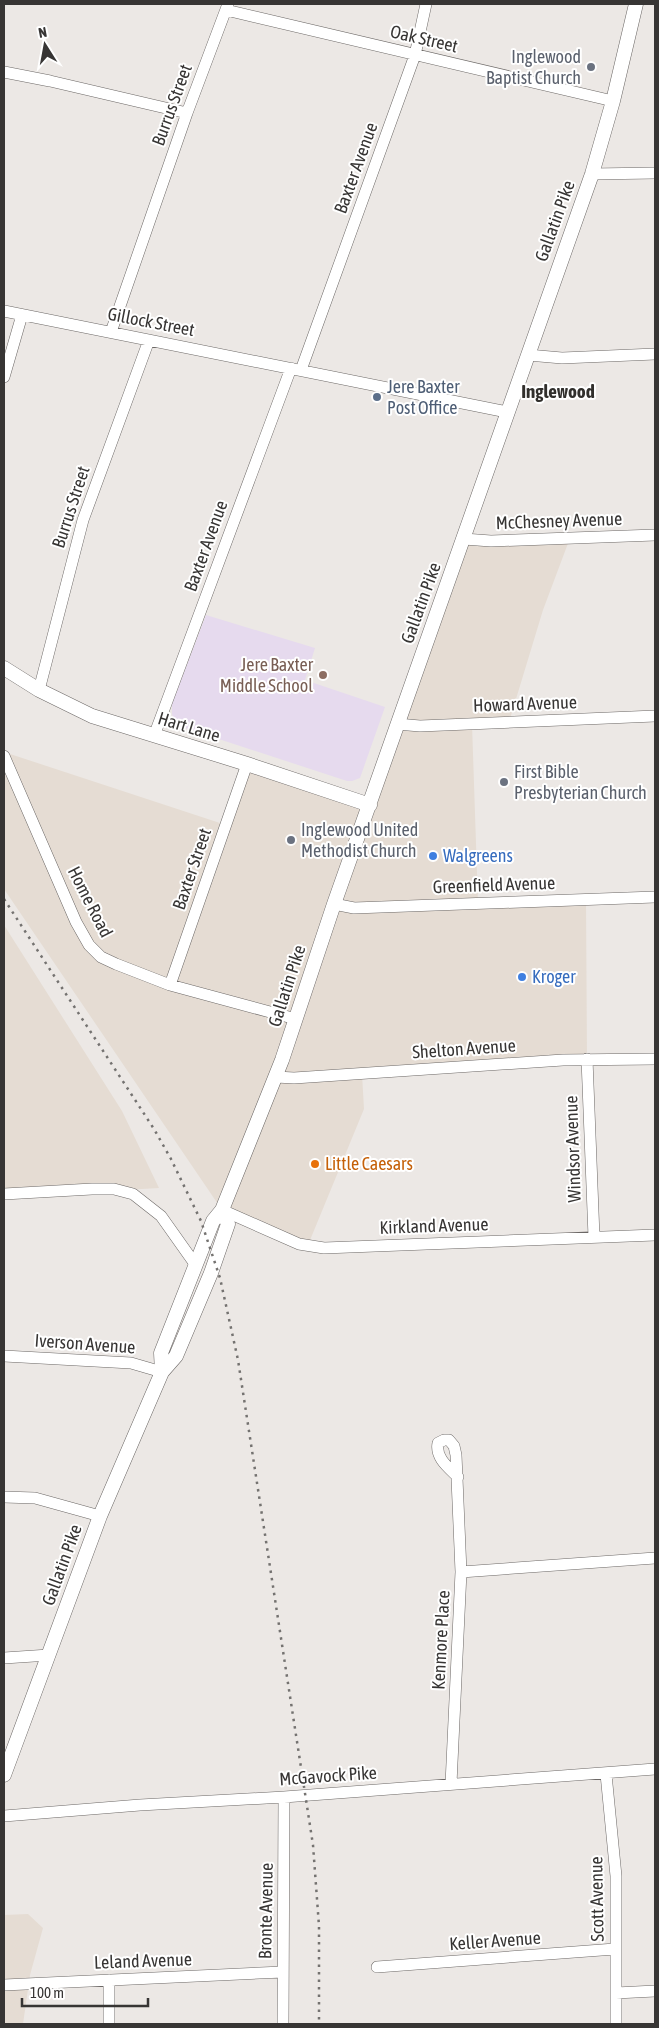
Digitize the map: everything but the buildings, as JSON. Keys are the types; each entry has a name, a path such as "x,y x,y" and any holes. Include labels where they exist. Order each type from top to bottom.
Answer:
{"main road":[{"name":"Gallatin Pike","path":"162,1372 161,1353 195,1264 213,1221 222,1210 276,1078 334,904 592,174 613,102 636,4"},
{"name":"Hart Lane","path":"4,668 39,690 92,716 247,764 370,805"},
{"name":"Gallatin Pike","path":"4,1775 100,1516 162,1372 176,1356 214,1264 228,1224 222,1210"}],"street":[{"name":"Baxter Avenue","path":"154,736 415,55 426,4"},
{"name":"Oak Street","path":"227,7 415,55 613,102"},
{"name":"Burrus Street","path":"111,332 187,114 227,7"},
{"path":"4,72 50,80 187,114"},
{"path":"592,174 655,173"},
{"name":"Gillock Street","path":"4,311 507,412"},
{"path":"4,377 22,314"},
{"name":"Burrus Street","path":"39,690 82,520 149,340"},
{"path":"528,355 562,358 655,354"},
{"name":"McChesney Avenue","path":"464,539 491,541 655,535"},
{"name":"Howard Avenue","path":"397,724 420,726 655,716"},
{"name":"Home Road","path":"4,756 67,902 89,945 101,957 170,985 296,1019"},
{"name":"Baxter Street","path":"170,985 247,764"},
{"name":"Greenfield Avenue","path":"334,904 354,908 655,897"},
{"name":"Shelton Avenue","path":"276,1078 587,1059 655,1058"},
{"name":"Windsor Avenue","path":"587,1059 594,1237"},
{"path":"4,1194 92,1189 114,1189 132,1194 161,1216 195,1264"},
{"name":"Kirkland Avenue","path":"222,1210 299,1244 324,1248 655,1235"},
{"name":"Iverson Avenue","path":"4,1356 131,1363 162,1372"},
{"path":"458,1477 461,1572"},
{"path":"4,1497 35,1498 100,1516"},
{"name":"Kenmore Place","path":"451,1784 461,1572 655,1558"},
{"path":"4,1658 49,1655"},
{"name":"McGavock Pike","path":"4,1816 655,1769"},
{"name":"Scott Avenue","path":"606,1774 616,1876 616,2024"},
{"name":"Bronte Avenue","path":"283,2024 284,1797"},
{"name":"Keller Avenue","path":"377,1967 615,1949"},
{"name":"Leland Avenue","path":"4,1985 283,1972"},
{"path":"109,1980 109,2024"},
{"path":"616,1993 655,1991"}],"shaded area":[{"path":"570,538 543,610 509,722 472,724 478,903 586,900 587,1059 362,1074 364,1109 308,1245 222,1210 4,889 4,752 226,825 247,764 369,805 464,539"},
{"path":"206,615 315,648 305,680 385,707 360,778 347,781 176,725 172,714 172,704"},
{"path":"4,925 122,1111 159,1188 4,1197"},
{"path":"28,1914 43,1928 30,1975 23,2024 4,2024 4,1915"}],"railway":[{"path":"4,899 154,1129 201,1221 220,1278 238,1360 313,1845 319,1926 319,2024"}],"place":[{"name":"Inglewood Baptist Church","path":"591,67"},
{"name":"Jere Baxter Post Office","path":"377,397"},
{"name":"Jere Baxter Middle School","path":"323,675"},
{"name":"First Bible Presbyterian Church","path":"504,782"},
{"name":"Inglewood United Methodist Church","path":"291,840"},
{"name":"Walgreens","path":"433,856"},
{"name":"Kroger","path":"522,977"},
{"name":"Little Caesars","path":"315,1164"}],"district":[{"name":"Inglewood","path":"558,391"}]}
